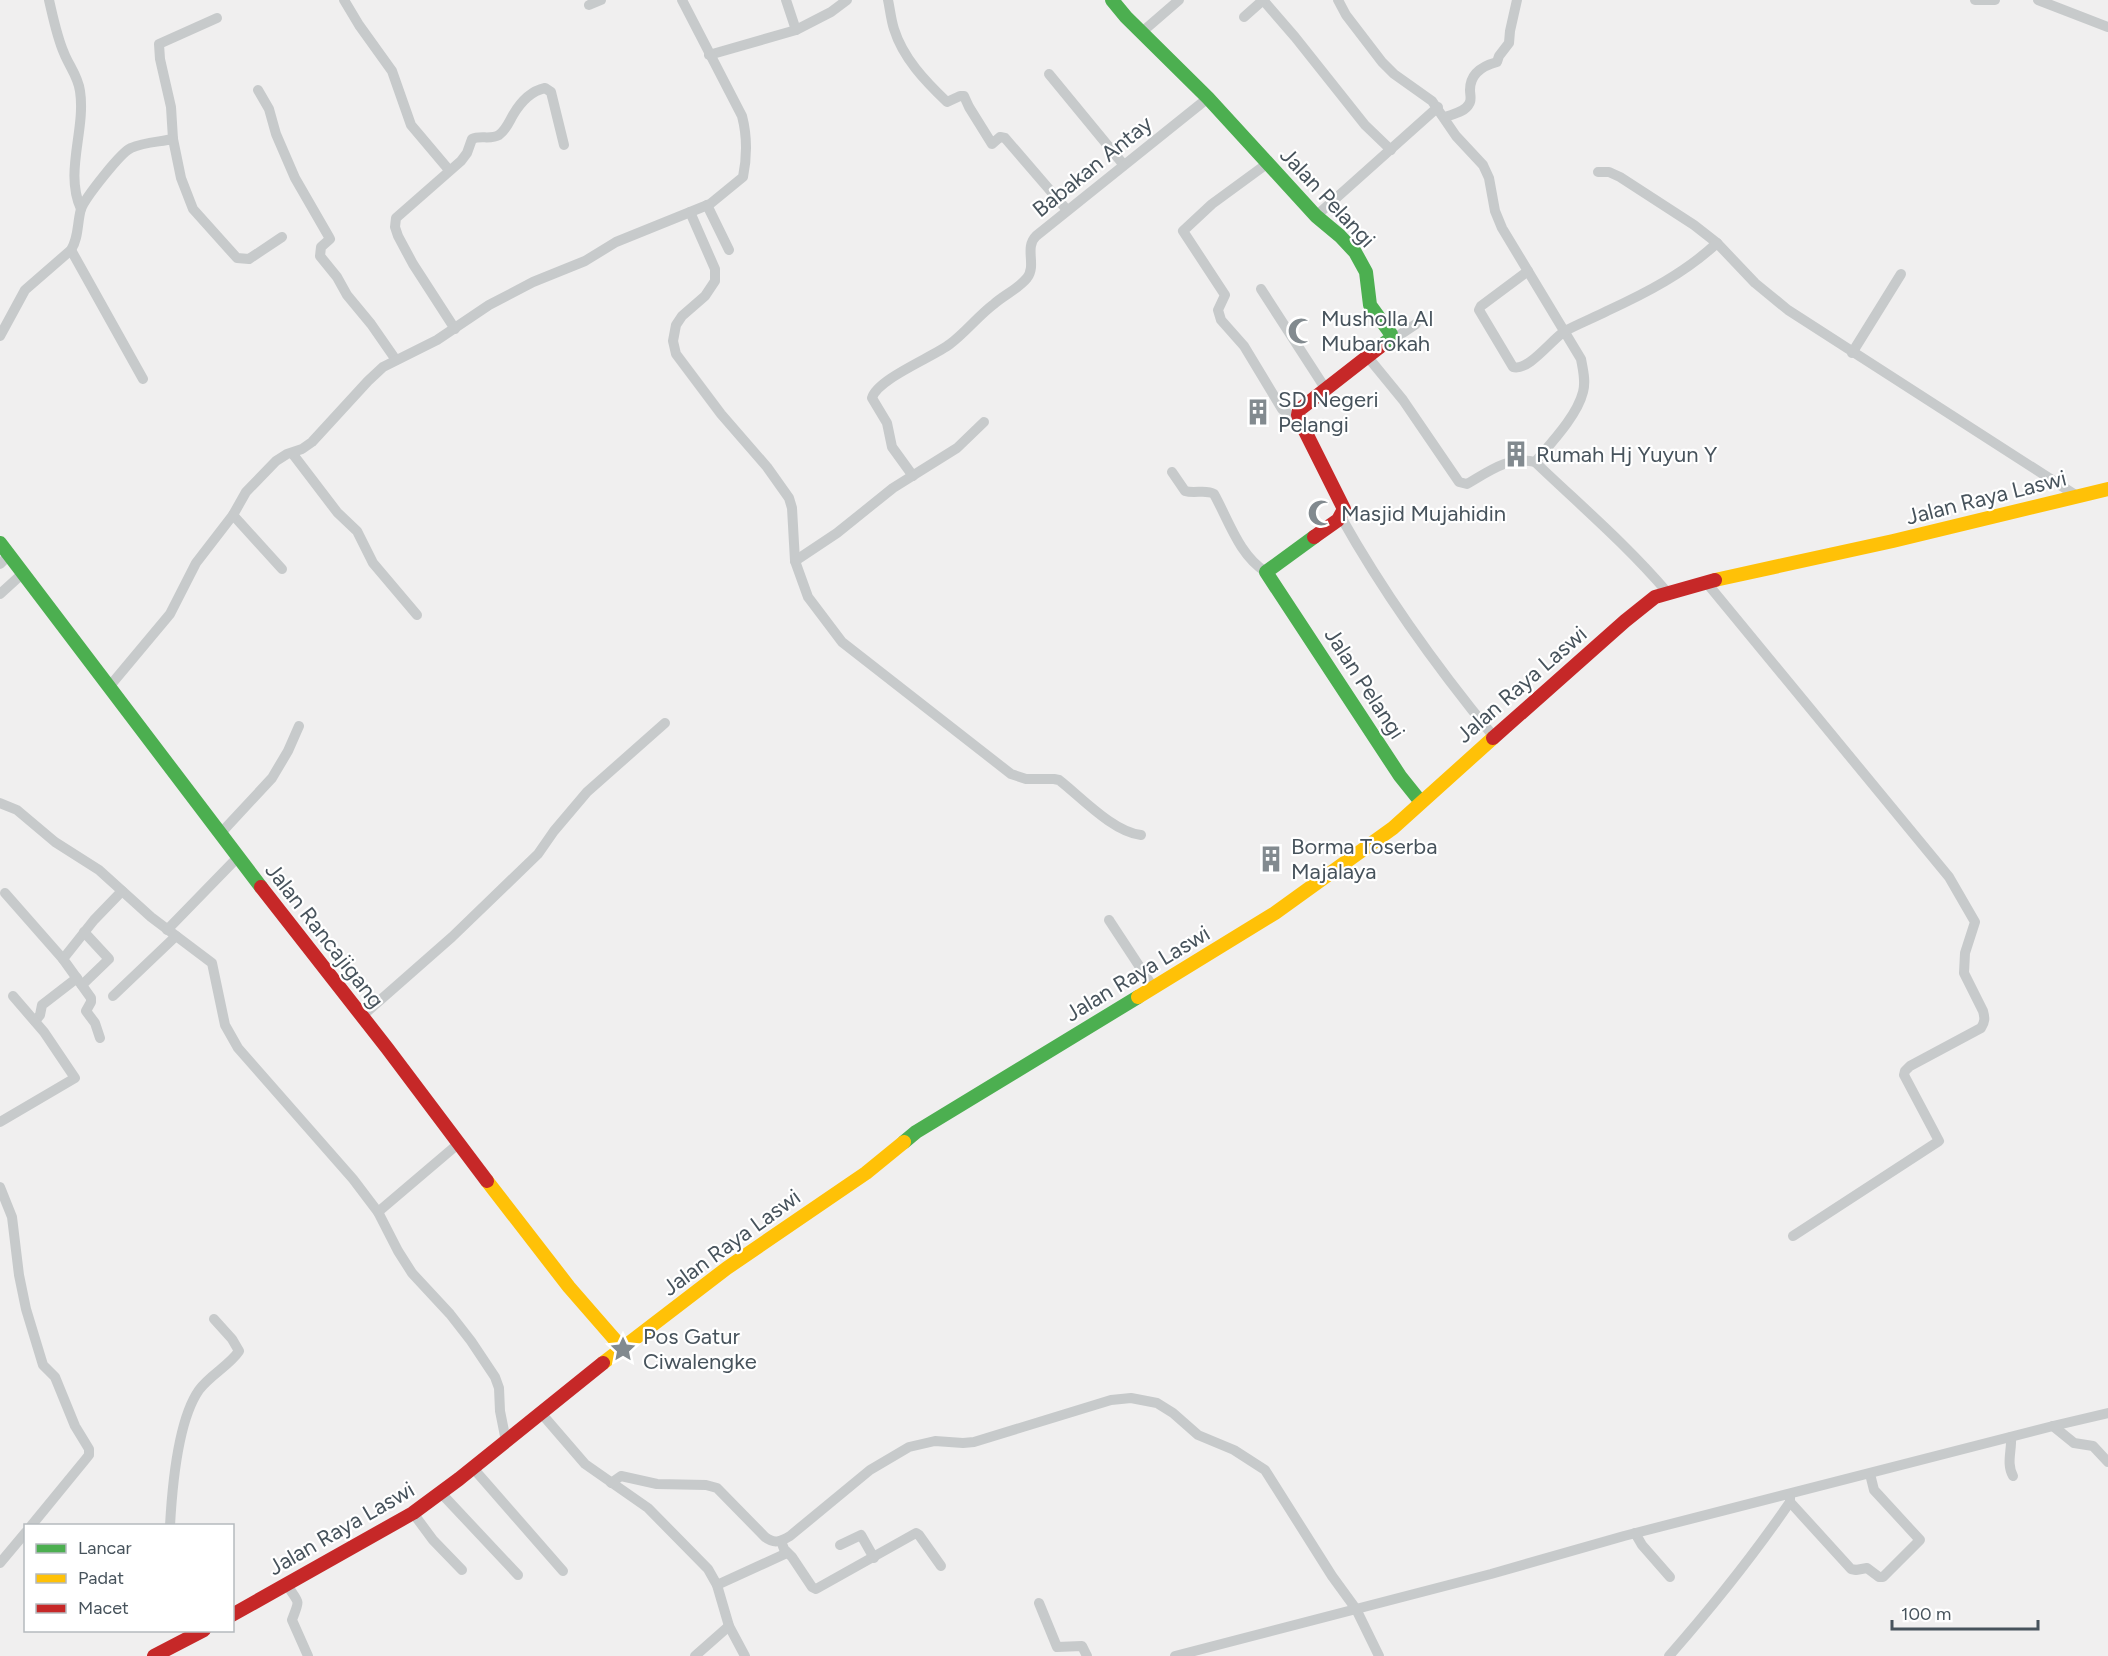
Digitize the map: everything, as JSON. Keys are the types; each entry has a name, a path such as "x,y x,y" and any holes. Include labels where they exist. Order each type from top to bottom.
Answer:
{"main road":[{"name":"Jalan Pelangi","path":"1112,0 1126,17 1208,98 1316,216 1340,236 1360,259 1366,272 1370,305 1391,334 1390,339"},
{"path":"1266,572 1341,517 1344,509 1302,425 1299,410 1390,339"},
{"name":"Jalan Raya Laswi","path":"234,1614 413,1513 727,1268 866,1173 916,1132 1275,913 1393,828 1420,801 1655,597 1706,582 1893,541 2108,489"},
{"name":"Jalan Rancajigang","path":"0,543 4,560 22,574 458,1144 569,1287 623,1349"},
{"name":"Jalan Pelangi","path":"1266,572 1400,776 1420,801"},
{"path":"154,1656 201,1632"}],"street":[{"path":"49,0 64,53 76,75 80,91 81,124 75,170 75,191 81,209"},
{"path":"344,0 392,71 411,125 449,170"},
{"path":"589,4 601,0"},
{"path":"109,687 170,614 196,563 233,515 246,492 276,461 302,449 326,430 383,367 455,329 489,305 533,282 585,261 616,242 707,205 743,177 746,163 746,129 742,116 682,0"},
{"path":"786,0 796,30"},
{"path":"709,55 796,30 831,12 847,0"},
{"path":"888,0 893,27 906,56 914,66 947,102 964,96 992,144 1000,137 1005,138 1067,210"},
{"path":"1142,32 1179,0"},
{"path":"1244,17 1262,0 1295,37 1365,125 1391,150"},
{"path":"1338,0 1346,15 1388,68 1425,94 1441,112 1456,136 1487,171 1495,211 1502,228 1581,359 1585,379 1583,393 1560,432 1535,462"},
{"path":"1316,216 1391,150 1441,112 1464,110 1470,104 1472,78 1487,64 1497,62 1498,57 1507,46 1517,0"},
{"path":"1974,0 1995,0"},
{"path":"2038,0 2108,27"},
{"path":"217,18 159,44 181,178 193,209 234,256 249,259 282,237"},
{"path":"1049,74 1124,164"},
{"path":"455,329 414,264 395,227 399,215 465,156 472,140 477,137 495,137 501,134 521,104 541,89 545,88 550,92 564,145"},
{"path":"258,90 269,109 276,134 295,178 330,239 321,248 320,256 396,360"},
{"name":"Babakan Antay","path":"913,476 892,447 887,423 872,398 873,394 900,373 951,344 994,303 1027,278 1032,240 1208,98"},
{"path":"0,336 26,290 71,250 75,242 81,209 92,191 123,153 133,147 173,139"},
{"path":"1268,163 1212,204 1183,231 1225,295 1218,309 1221,320 1244,346 1282,409 1302,425"},
{"path":"1598,172 1609,172 1620,177 1694,225 1717,243 1755,283 1788,310 2077,496"},
{"path":"707,205 729,250"},
{"path":"690,212 715,269 715,281 705,296 682,316 676,325 673,341 676,354 721,414 767,467 789,498 792,508 795,561 808,597 842,642 850,649 1011,774 1026,779 1054,778 1059,780 1113,822 1132,834 1141,834"},
{"path":"1528,271 1481,306 1479,313 1516,368 1522,367 1565,332 1656,286 1691,265 1717,243"},
{"path":"71,250 142,379"},
{"path":"1852,353 1901,274"},
{"path":"1262,289 1325,388"},
{"path":"1390,339 1416,324"},
{"path":"1367,356 1403,400 1462,484 1467,484 1515,460 1524,459 1535,462 1605,526 1667,592"},
{"path":"795,561 827,541 883,495 963,444 984,422"},
{"path":"292,453 337,512 357,531 373,563 417,615"},
{"path":"1172,471 1185,491 1194,493 1209,491 1214,494 1250,560 1266,572"},
{"path":"233,515 282,569"},
{"path":"1341,517 1372,571 1467,704 1494,737"},
{"path":"0,594 22,574"},
{"path":"1706,582 1949,877 1975,922 1965,953 1964,972 1983,1011 1984,1023 1981,1028 1910,1066 1904,1075 1939,1141 1793,1236"},
{"path":"362,1017 452,937 538,854 587,792 664,723"},
{"path":"220,834 272,778 299,726"},
{"path":"0,803 17,810 55,842 99,870 122,891 174,928 212,963 225,1025 238,1048 378,1212 412,1273 460,1326 495,1377 499,1388 500,1411 506,1441"},
{"path":"113,996 174,928 195,900 238,857"},
{"path":"63,959 84,932 122,891"},
{"path":"5,893 63,959 92,998 86,1011 100,1038"},
{"path":"1109,920 1153,987"},
{"path":"35,1021 40,1015 42,1005 110,959 84,932"},
{"path":"0,1122 75,1078 35,1021 13,996"},
{"path":"378,1212 458,1144"},
{"path":"0,1187 12,1217 19,1275 43,1365 54,1377 75,1426 89,1449 85,1460 33,1524"},
{"path":"170,1524 171,1492 187,1414 200,1389 239,1351 232,1339 214,1319"},
{"path":"717,1585 784,1547 870,1470 909,1447 935,1441 974,1442 1111,1400 1131,1398 1157,1403 1165,1407 1198,1435 1233,1450 1265,1470 1332,1576 1349,1611 1378,1656"},
{"path":"541,1413 585,1464 614,1480 641,1503 708,1569 717,1585 729,1626 744,1656"},
{"path":"1175,1656 1491,1574 1635,1533 1790,1498 1870,1474 2108,1413"},
{"path":"2054,1426 2074,1443 2093,1446 2108,1462"},
{"path":"2011,1437 2008,1465 2013,1476"},
{"path":"473,1468 563,1571"},
{"path":"1790,1498 1851,1569 1867,1568 1879,1577 1883,1576 1920,1540 1874,1490 1870,1474"},
{"path":"614,1480 712,1486 723,1492 765,1537 784,1547 812,1587 816,1588 874,1558 916,1533 941,1566"},
{"path":"441,1493 518,1575"},
{"path":"1669,1656 1733,1580 1775,1525 1790,1498"},
{"path":"413,1513 433,1540 462,1570"},
{"path":"1635,1533 1642,1545 1670,1577"},
{"path":"0,1563 24,1534"},
{"path":"840,1545 861,1535 874,1558"},
{"path":"287,1585 298,1603 292,1622 308,1656"},
{"path":"1038,1603 1057,1647 1082,1646 1087,1656"},
{"path":"695,1656 729,1626"}],"traffic: fast":[{"path":"1112,0 1126,17 1208,98 1316,216 1355,252 1366,272 1370,305 1391,334 1390,339 1381,346"},
{"path":"1314,537 1266,572 1400,776 1420,801"},
{"path":"0,543 261,887"},
{"path":"904,1142 916,1132 1138,997"}],"traffic: slow":[{"path":"1715,580 1893,541 2108,489"},
{"path":"1138,997 1275,913 1393,828 1493,738"},
{"path":"603,1363 727,1268 866,1173 904,1142"},
{"path":"487,1181 569,1287 623,1349"}],"traffic: jam":[{"path":"1314,537 1338,520 1344,509 1302,425 1298,415 1299,410 1381,346"},
{"path":"1493,738 1655,597 1715,580"},
{"path":"261,887 487,1181"},
{"path":"234,1614 413,1513 459,1479 603,1363"},
{"path":"154,1656 200,1632"}],"place":[{"name":"Musholla Al Mubarokah","path":"1301,331"},
{"name":"SD Negeri Pelangi","path":"1258,412"},
{"name":"Rumah Hj Yuyun Y","path":"1516,454"},
{"name":"Masjid Mujahidin","path":"1321,513"},
{"name":"Borma Toserba Majalaya","path":"1271,859"},
{"name":"Pos Gatur Ciwalengke","path":"623,1349"}]}
